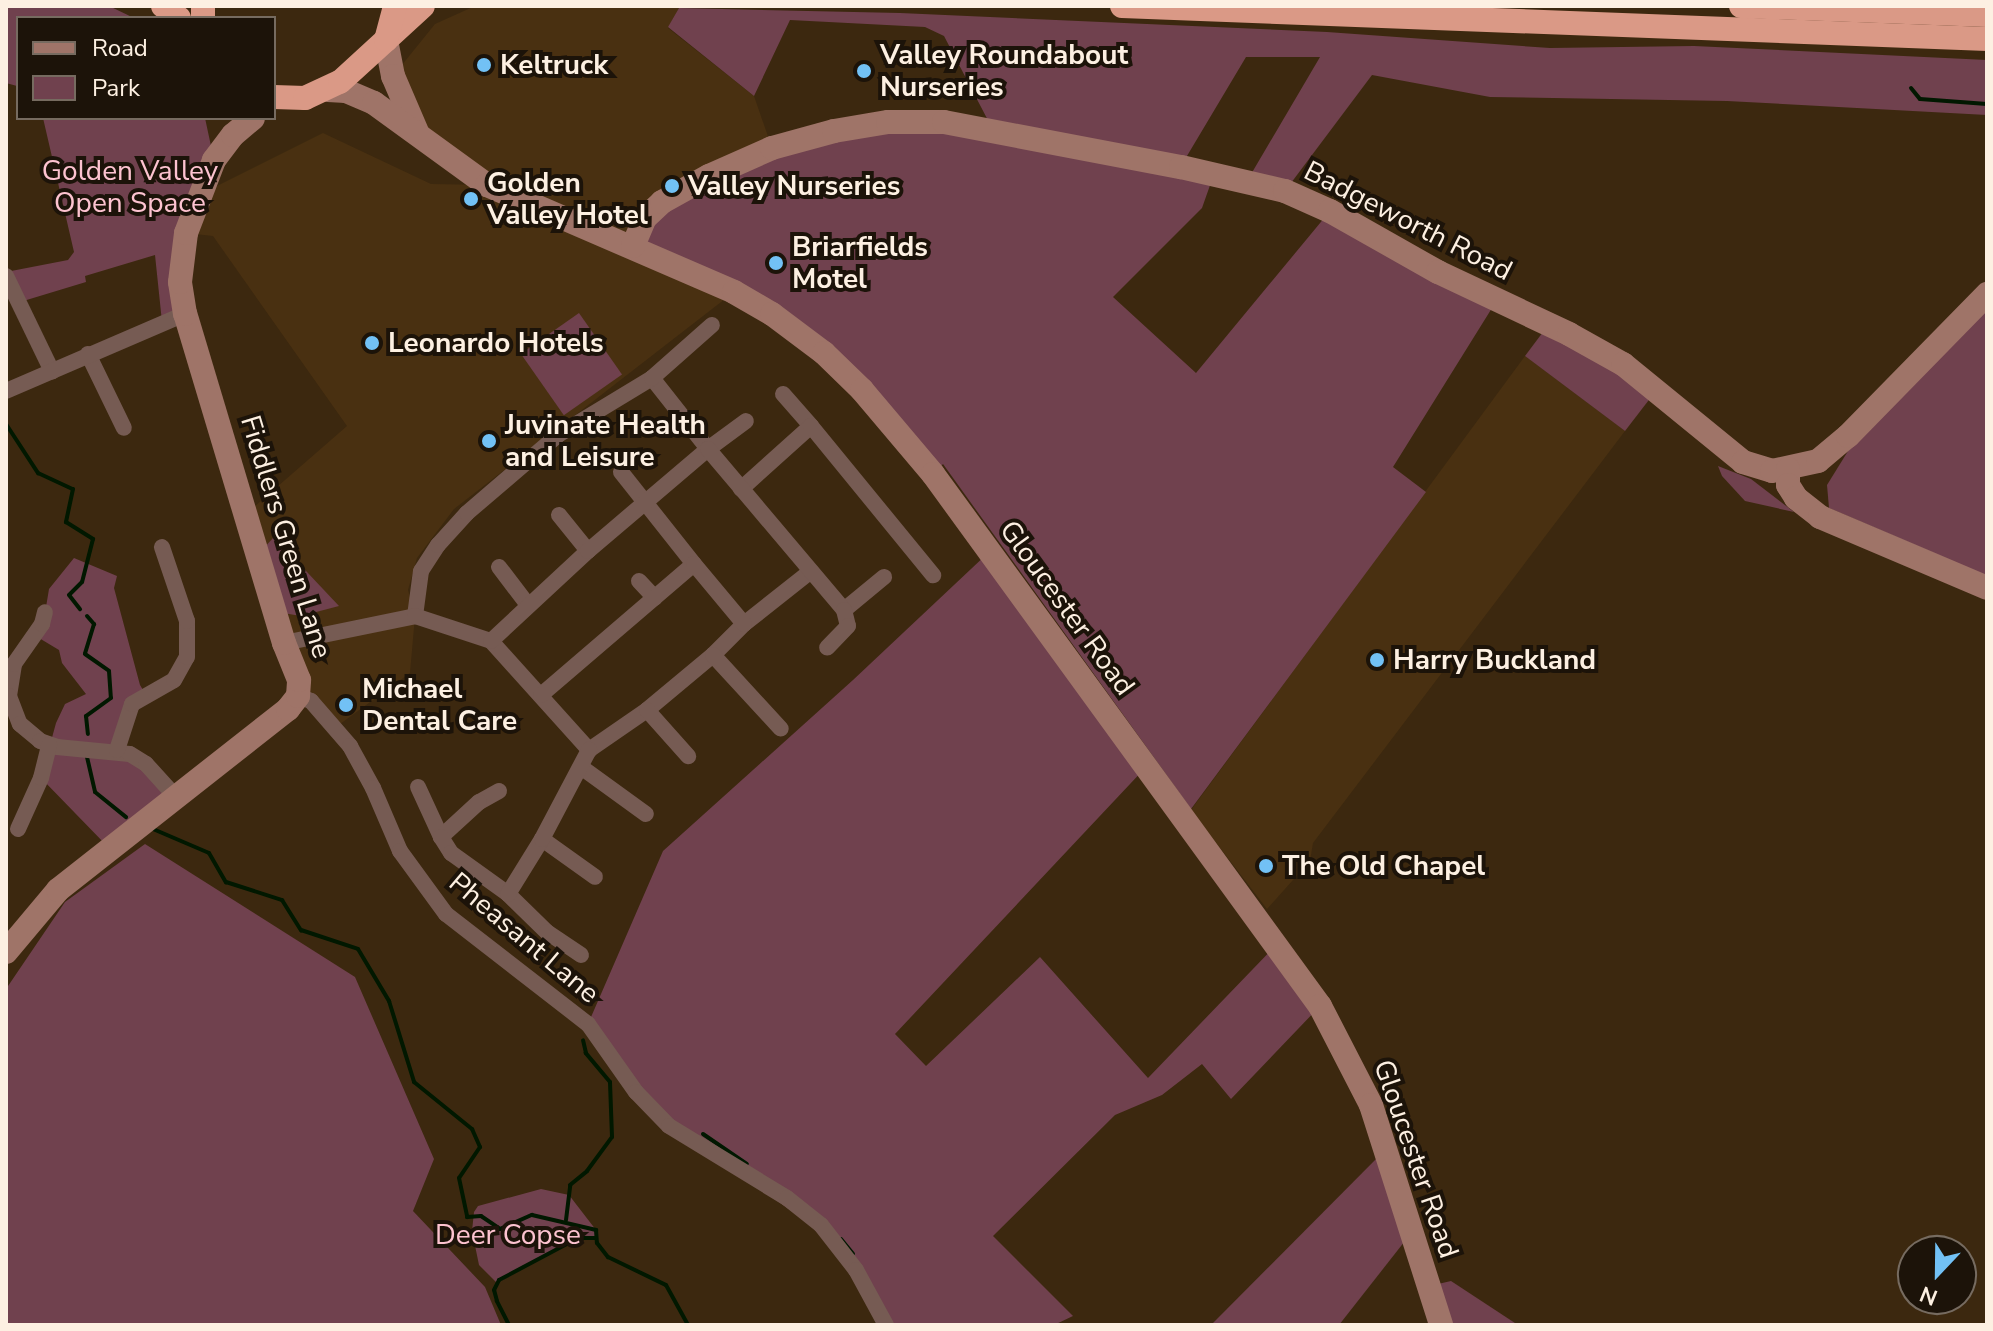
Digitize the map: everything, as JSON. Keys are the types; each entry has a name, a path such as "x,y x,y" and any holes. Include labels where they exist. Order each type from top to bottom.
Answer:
{"highway":[{"path":"386,40 395,6"},
{"path":"278,100 305,98 328,90 363,65 423,6"},
{"path":"1122,6 1987,39"},
{"path":"1741,6 1987,15"}],"street":[{"path":"386,40 393,76 419,136"},
{"name":"Gloucester Road","path":"328,90 346,91 374,103 487,185 734,292 803,338 862,390 933,474 1320,1006 1371,1105 1441,1325"},
{"name":"Fiddlers Green Lane","path":"6,952 58,890 288,709 298,696 299,680 284,643 185,314 180,282 186,233 214,160 224,120"},
{"name":"Fiddlers Green Lane","path":"214,160 233,135 251,120"},
{"name":"Badgeworth Road","path":"633,246 645,218 662,202 709,176 772,148 834,131 888,122 944,122 1021,136 1285,191 1623,364 1743,462 1772,471 1818,461 1848,436 1987,294"},
{"path":"6,276 52,371"},
{"path":"6,391 185,314"},
{"path":"415,616 421,571 451,528 558,435 652,378 712,325"},
{"path":"88,354 124,428"},
{"path":"652,378 844,610 848,626 827,648"},
{"path":"783,394 933,575"},
{"path":"491,641 588,551 708,449 746,421"},
{"path":"741,489 811,426"},
{"path":"1788,469 1788,485 1796,498 1820,517 1987,588"},
{"path":"621,472 744,624"},
{"path":"559,515 588,551"},
{"path":"117,750 132,704 174,680 187,657 187,621 162,547"},
{"path":"541,695 694,564"},
{"path":"499,567 528,605"},
{"path":"508,894 542,839 589,750 647,710 713,655 744,624 811,571"},
{"path":"844,610 884,577"},
{"path":"639,581 655,598"},
{"path":"45,612 42,624 14,664 8,696 20,724 32,737 49,745 117,750 138,759 175,796"},
{"path":"284,643 415,616 491,641 589,750"},
{"path":"713,655 781,729"},
{"name":"Pheasant Lane","path":"298,696 311,701 350,746 373,788 400,851 446,914 588,1024 636,1092 669,1126 787,1198 821,1225 856,1270 886,1325"},
{"path":"647,710 688,756"},
{"path":"17,817 41,778 49,745"},
{"path":"581,767 646,814"},
{"path":"418,787 451,853 508,894 547,932 581,955"},
{"path":"441,837 479,802 499,791"},
{"path":"542,839 595,877"}],"shaded area":[{"path":"475,6 679,8 668,28 754,96 772,148 734,292 454,509 417,558 408,590 415,616 410,673 336,727 311,701 246,514 347,426 213,236 186,233 199,195 323,133 431,184 486,185 419,136 393,76 435,24"},
{"name":"Harry Buckland","path":"1525,356 1625,431 1313,843 1310,861 1267,909 1191,810"}],"green space":[{"name":"Golden Valley Open Space","path":"6,6 109,6 130,16 16,16 16,86 6,83"},
{"path":"679,8 900,13 1327,32 1550,48 1694,46 1987,60 1987,115 1727,101 1490,97 1372,75 1285,191 1247,181 1320,57 1246,57 1181,166 1214,174 1202,208 1113,297 1196,373 1330,211 1497,300 1393,467 1426,492 1191,809 943,464 933,474 824,353 633,246 645,218 834,131 993,130 944,36 925,27 790,20 754,96 668,27"},
{"name":"Golden Valley Open Space","path":"43,120 205,120 214,160 199,195 185,314 162,322 155,255 85,276 86,282 20,302 6,272 68,260 74,252"},
{"path":"1987,304 1987,576 1829,508 1827,485 1853,443"},
{"path":"579,313 622,374 564,415 521,354"},
{"path":"1549,324 1655,392 1625,431 1525,356"},
{"path":"1718,466 1751,479 1794,512 1745,501 1722,476"},
{"path":"274,537 339,606 301,616 283,613 262,550"},
{"path":"988,553 1146,767 895,1034 926,1066 1040,957 1148,1078 1277,944 1320,1006 1231,1099 1202,1064 1162,1095 1115,1115 993,1236 1073,1316 1054,1325 886,1325 835,1241 669,1126 588,1024 663,851"},
{"path":"74,558 117,576 114,588 140,685 146,695 117,750 175,796 108,847 41,778 56,723 65,704 86,694 62,663 59,650 34,635 44,619 49,589"},
{"path":"145,844 355,977 434,1159 413,1211 485,1287 501,1325 6,1325 6,989 65,902"},
{"path":"1386,1149 1412,1232 1339,1325 1211,1325"},
{"name":"Deer Copse","path":"541,1189 569,1195 596,1230 596,1238 578,1238 497,1283 479,1265 472,1231 474,1212 478,1206"},
{"path":"1451,1281 1518,1325 1450,1325 1438,1284"}],"waterway":[{"path":"1911,88 1920,99 1987,104"},
{"path":"6,424 38,473 73,489 66,522 93,539 82,582 69,595 80,609"},
{"path":"87,616 94,624 85,654 109,671 111,698 86,716 88,734"},
{"path":"87,757 95,792 126,817"},
{"path":"153,829 209,853 226,882 282,900 301,930 358,949 389,1001 414,1082 472,1129 480,1147 459,1178 467,1217 481,1216 500,1229 532,1215 596,1230 597,1243 608,1257 666,1285 688,1325"},
{"path":"566,1220 570,1185 587,1171 612,1137 610,1082 586,1053 583,1040"},
{"path":"703,1134 747,1164"},
{"path":"509,1325 494,1290 499,1280 578,1238 596,1238"},
{"path":"841,1239 853,1254"}],"place":[{"name":"Keltruck","path":"484,65"},
{"name":"Valley Roundabout Nurseries","path":"864,71"},
{"name":"Valley Nurseries","path":"672,186"},
{"name":"Golden Valley Hotel","path":"471,199"},
{"name":"Briarfields Motel","path":"776,263"},
{"name":"Leonardo Hotels","path":"372,343"},
{"name":"Juvinate Health and Leisure","path":"489,441"},
{"name":"Harry Buckland","path":"1377,660"},
{"name":"Michael Dental Care","path":"346,705"},
{"name":"The Old Chapel","path":"1266,866"}]}
